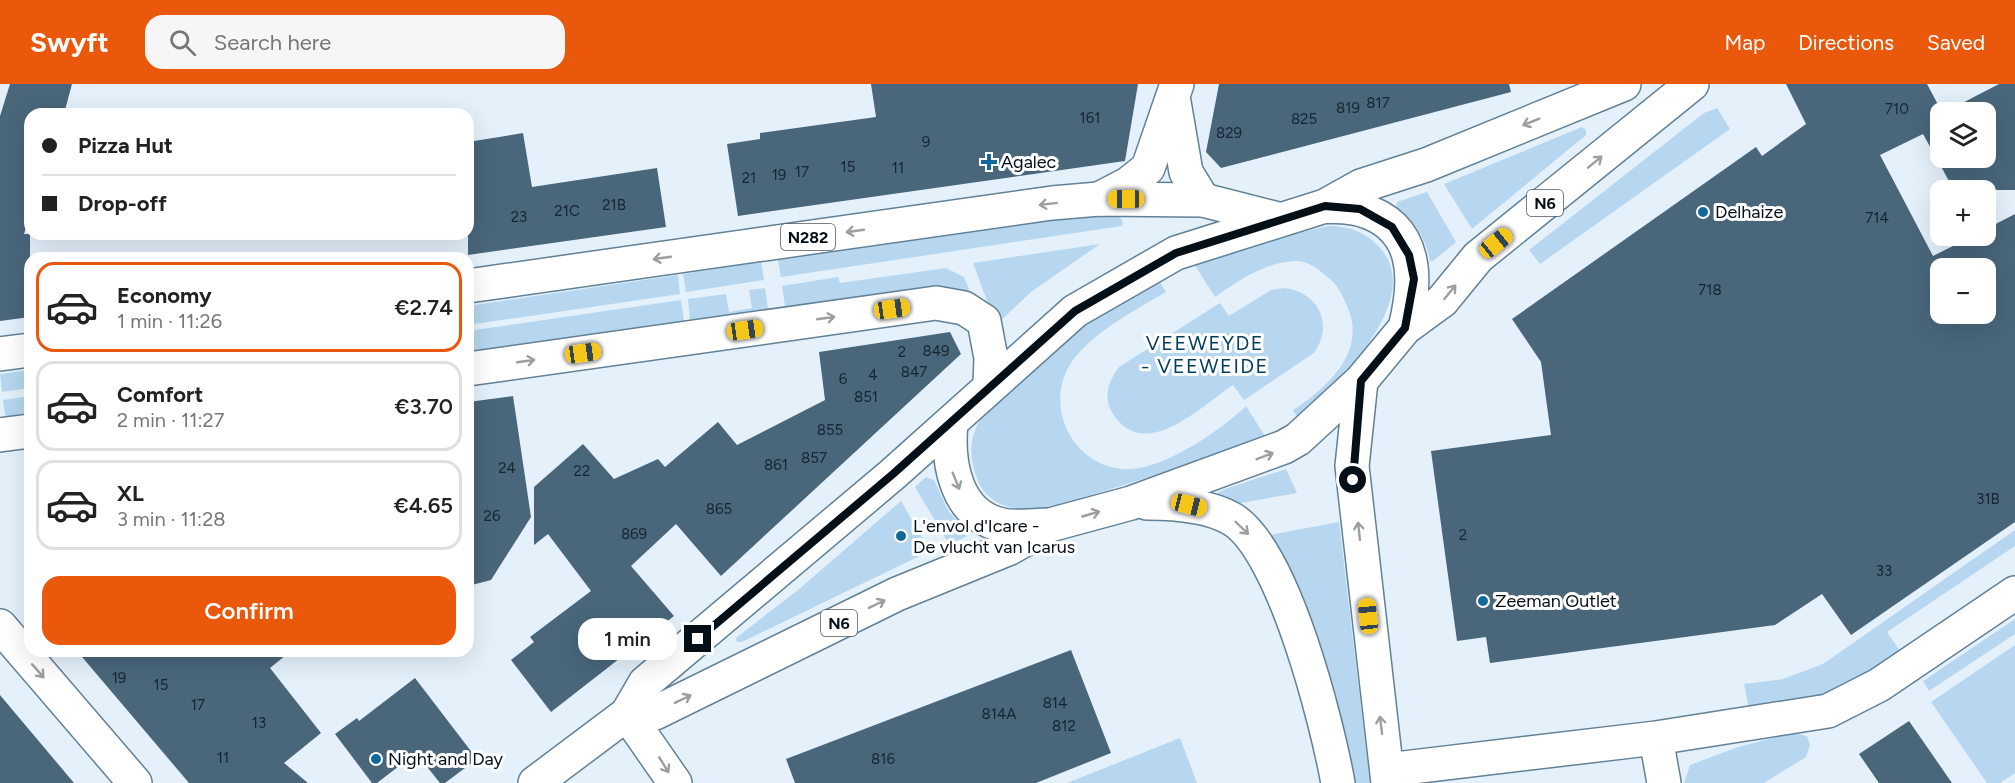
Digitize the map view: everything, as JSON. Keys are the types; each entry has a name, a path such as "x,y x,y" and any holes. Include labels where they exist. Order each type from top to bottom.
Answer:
{"main road":[{"name":"N6","path":"535,783 627,714 645,683 951,423 990,384 1075,311 1158,261 1192,246 1325,206 1361,186 1426,165 1624,84"},
{"name":"N6","path":"627,714 655,713 897,594 1010,548 1050,525 1131,503 1284,447 1298,439 1361,381 1405,328 1442,301 1479,257 1692,84"},
{"path":"1099,199 1128,184 1148,168 1175,92"},
{"path":"1175,92 1186,172 1203,200"},
{"name":"N282","path":"474,285 1052,203 1099,199 1203,200 1278,219"},
{"name":"N6","path":"1325,206 1360,209 1392,227 1402,239 1409,255 1414,279 1405,328"},
{"path":"474,368 936,303 964,308 984,321 991,358 990,384"},
{"path":"0,354 24,351"},
{"path":"1361,381 1353,475 1388,776 1828,711 1879,685 2015,593"},
{"name":"N6","path":"951,423 948,449 952,476 963,497 980,514 1001,525 1050,525"},
{"path":"0,435 24,432"},
{"path":"1131,503 1189,505 1232,519 1264,554 1283,596 1310,677 1338,783"},
{"path":"0,626 24,654"},
{"path":"27,657 135,783"},
{"path":"627,714 675,783"},
{"path":"1656,738 1664,783"}],"shaded area":[{"path":"1717,108 1730,129 1540,264 1529,250 1704,113"},
{"path":"1582,127 1586,130 1586,135 1472,229 1444,184"},
{"path":"1427,192 1456,242 1433,261 1430,261 1418,230 1396,207 1397,202"},
{"path":"1118,214 1123,222 1122,226 781,277 778,260 1017,226 1022,217"},
{"path":"1328,226 1357,231 1376,243 1392,270 1392,293 1384,317 1370,341 1332,385 1297,417 1293,410 1331,379 1341,367 1348,353 1352,338 1352,322 1338,288 1314,266 1294,261 1262,269 1215,297 1194,264 1277,238"},
{"path":"1100,244 1031,292 996,325 973,263"},
{"path":"761,262 764,280 686,292 683,274"},
{"path":"946,268 964,277 974,302 941,294 931,286 785,306 782,286 838,277 840,283"},
{"path":"678,275 680,294 474,324 474,305"},
{"path":"1158,279 1166,292 1097,336 1077,355 1066,372 1061,390 1061,408 1065,426 1074,442 1087,455 1103,464 1122,469 1137,468 1171,457 1188,448 1221,427 1246,406 1266,438 1238,449 1044,510 1024,510 1006,506 990,497 978,481 971,454 972,441 983,416 999,399 1092,320"},
{"path":"765,288 768,309 690,320 688,299 726,294 729,312 752,308 749,290"},
{"path":"1285,288 1307,296 1320,312 1323,331 1314,353 1244,400 1233,385 1189,417 1156,432 1141,433 1126,428 1113,414 1107,396 1112,378 1119,367 1220,303 1229,316 1271,290"},
{"path":"681,300 684,321 474,352 474,330"},
{"path":"24,371 24,389 2,392 0,374"},
{"path":"24,397 24,417 6,420 3,400"},
{"path":"1286,469 1297,493 1235,504 1217,496 1217,493 1225,489"},
{"path":"926,477 934,480 949,512 967,531 966,537 949,544 915,487"},
{"path":"901,501 930,551 742,642 737,642 736,638 798,590"},
{"path":"1339,522 1370,783 1354,783 1284,563 1270,535"},
{"path":"2015,530 2015,546 1887,632 1900,651 1867,675 1826,695 1750,714 1744,684 1783,679 1823,664"},
{"path":"2015,619 2015,634 1929,691 1923,681"},
{"path":"2015,645 2015,773 2000,783 1987,783 1931,702"},
{"path":"1793,733 1807,736 1810,745 1806,757 1764,783 1684,783 1690,765 1738,747"},
{"path":"1180,738 1197,783 1067,783"}],"building":[{"path":"10,84 72,84 66,108 24,108 24,240 30,240 30,252 24,252 24,318 0,321 0,116"},
{"path":"871,84 1138,84 1125,161 738,216 727,144 760,139 760,133 876,117"},
{"path":"1219,84 1509,84 1511,92 1221,168 1206,152"},
{"path":"1786,84 1927,84 1937,102 1930,102 1930,147 1923,134 1880,155 1933,256 1953,246 1996,246 1996,224 2015,214 2015,522 1851,635 1822,594 1775,625 1490,663 1486,637 1457,641 1431,451 1551,435 1541,362 1512,319 1756,147 1762,156 1806,124"},
{"path":"1999,84 2015,84 2015,190 1996,190 1996,180 1948,180 1942,168 1996,168 1996,102 1964,102"},
{"path":"523,133 532,187 657,168 666,227 474,254 474,252 468,252 468,240 474,240 474,141"},
{"path":"950,332 961,354 721,576 676,524 631,566 674,616 551,712 511,660 534,642 530,637 591,591 548,534 534,545 534,487 583,444 614,479 658,459 665,467 718,422 737,445 825,400 819,352"},
{"path":"513,396 531,517 491,580 474,584 474,401"},
{"path":"1071,650 1111,753 1036,783 795,783 786,759"},
{"path":"82,657 284,657 270,668 321,733 284,763 308,783 189,783"},
{"path":"415,678 477,759 445,783 440,783 416,753 377,783 372,783 335,734 357,718 359,721"},
{"path":"0,695 74,783 0,783"},
{"path":"1909,721 1952,783 1879,783 1859,754"}],"place":[{"name":"Agalec","path":"989,162"},
{"name":"Delhaize","path":"1703,212"},
{"name":"L'envol d'Icare - De vlucht van Icarus","path":"901,536"},
{"name":"Zeeman Outlet","path":"1483,601"},
{"name":"Night and Day","path":"376,759"}],"district":[{"name":"VEEWEYDE - VEEWEIDE","path":"1205,354"}],"route":[{"path":"698,639 893,474 951,423 990,384 1075,311 1158,261 1192,246 1325,206 1360,209 1377,216 1392,227 1402,239 1409,255 1414,279 1412,303 1405,328 1361,381 1352,466 1353,480"}]}
